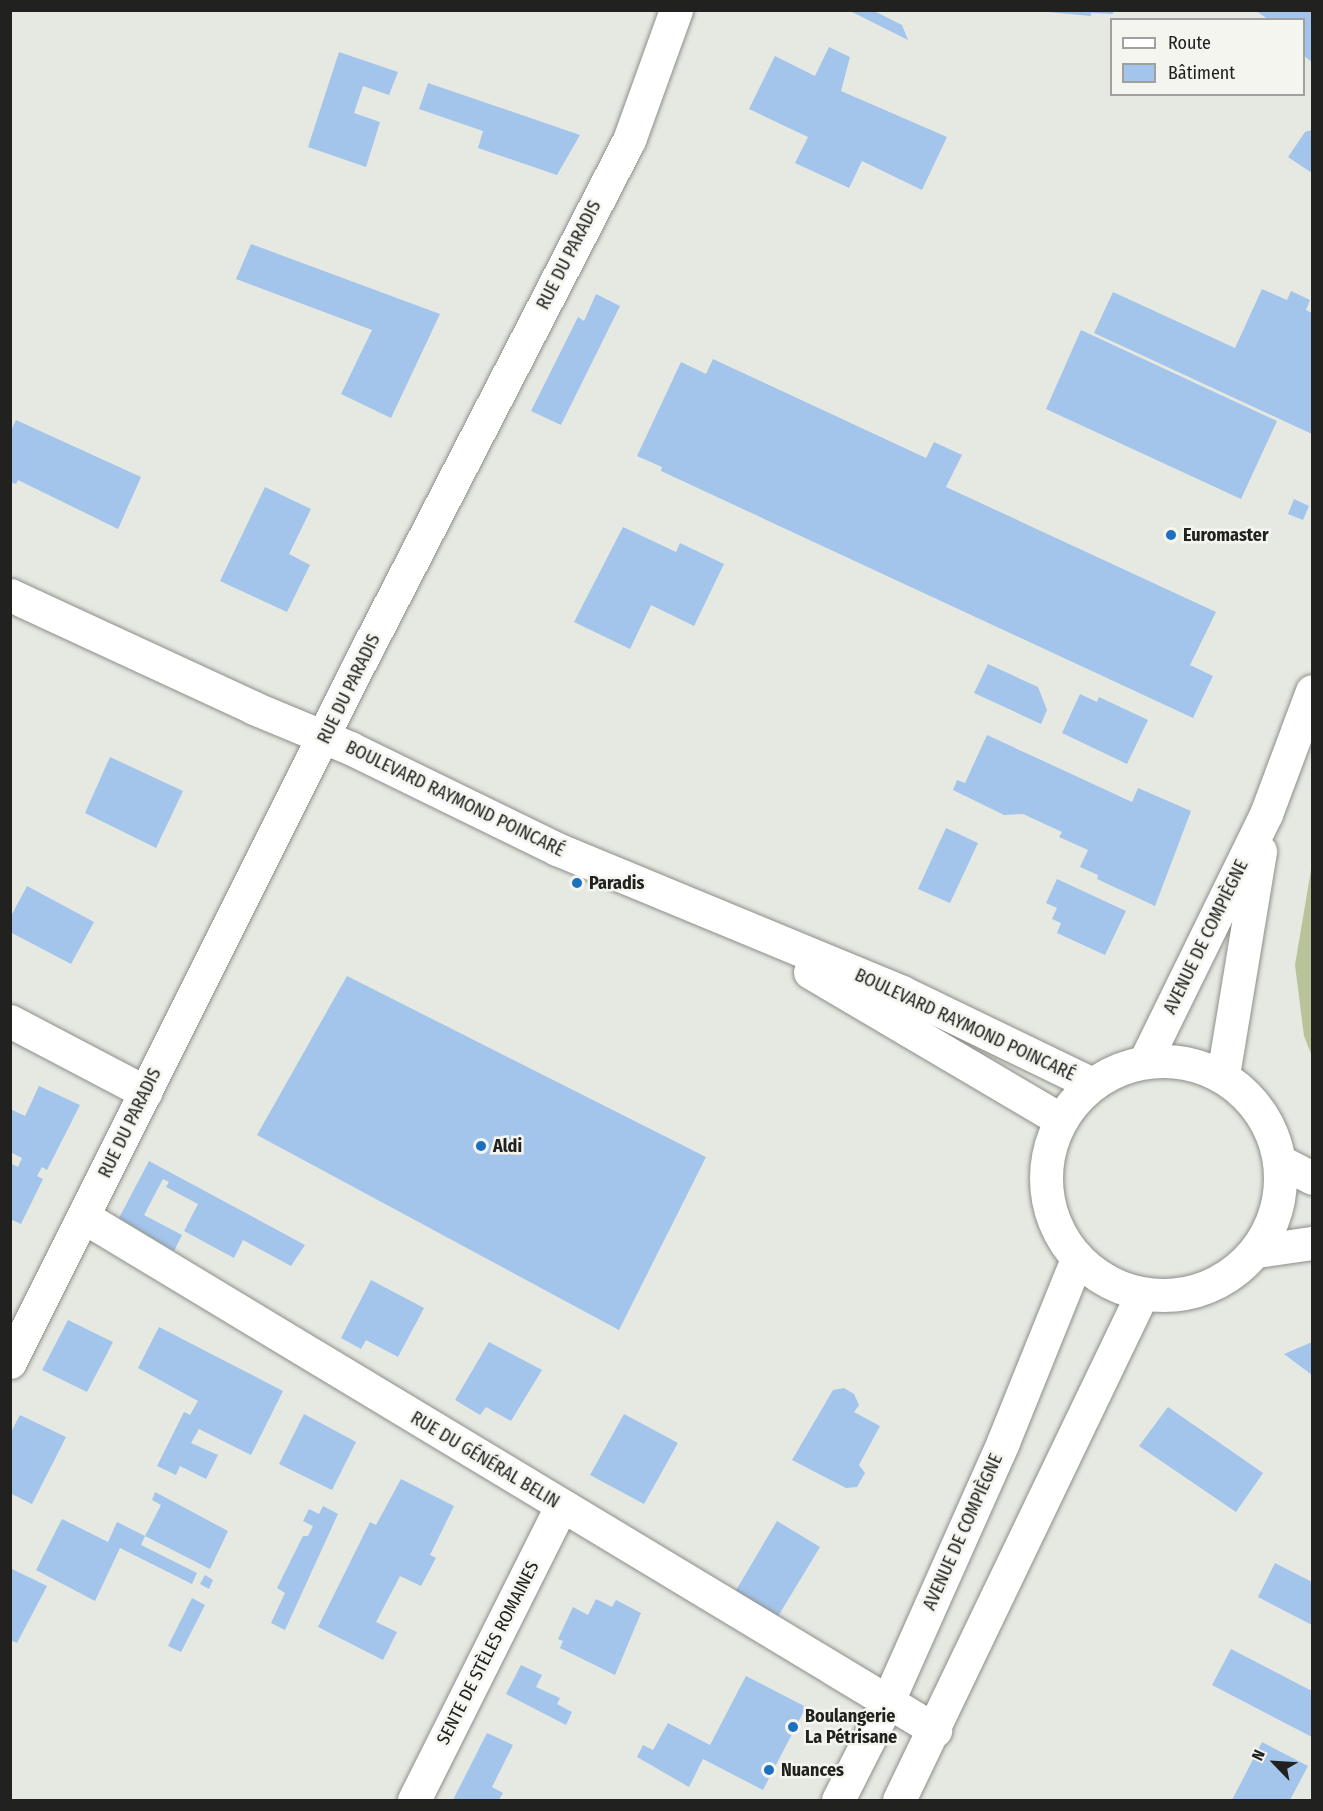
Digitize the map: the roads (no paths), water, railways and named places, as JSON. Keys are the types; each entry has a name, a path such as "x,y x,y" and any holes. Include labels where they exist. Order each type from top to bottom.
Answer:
{"street":[{"name":"RUE DU PARADIS","path":"10,1362 629,140 676,10"},
{"name":"BOULEVARD RAYMOND POINCARÉ","path":"10,595 325,738 557,849 738,926 902,992 1092,1084"},
{"name":"AVENUE DE COMPIÈGNE","path":"1145,1061 1266,814 1312,691"},
{"name":"AVENUE DE COMPIÈGNE","path":"1223,1075 1266,814"},
{"name":"BOULEVARD RAYMOND POINCARÉ","path":"738,926 887,1020 1061,1120"},
{"path":"10,1021 145,1092"},
{"path":"1145,1061 1185,1061 1223,1075 1251,1098 1271,1128 1281,1162 1277,1209 1257,1251 1225,1279 1185,1294 1142,1294 1107,1282 1077,1259 1057,1229 1047,1193 1047,1156 1061,1120 1092,1084 1117,1069 1145,1061"},
{"path":"1281,1162 1312,1178"},
{"name":"RUE DU GÉNÉRAL BELIN","path":"84,1216 935,1730"},
{"path":"1257,1251 1312,1243"},
{"name":"AVENUE DE COMPIÈGNE","path":"838,1800 887,1703 1003,1442 1077,1259"},
{"path":"899,1800 935,1730 1142,1294"},
{"name":"SENTE DE STÈLES ROMAINES","path":"414,1800 561,1506"}],"place":[{"name":"Euromaster","path":"1171,535"},
{"name":"Paradis","path":"577,883"},
{"name":"Aldi","path":"481,1146"},
{"name":"Boulangerie La Pétrisane","path":"793,1727"},
{"name":"Nuances","path":"769,1770"}]}
